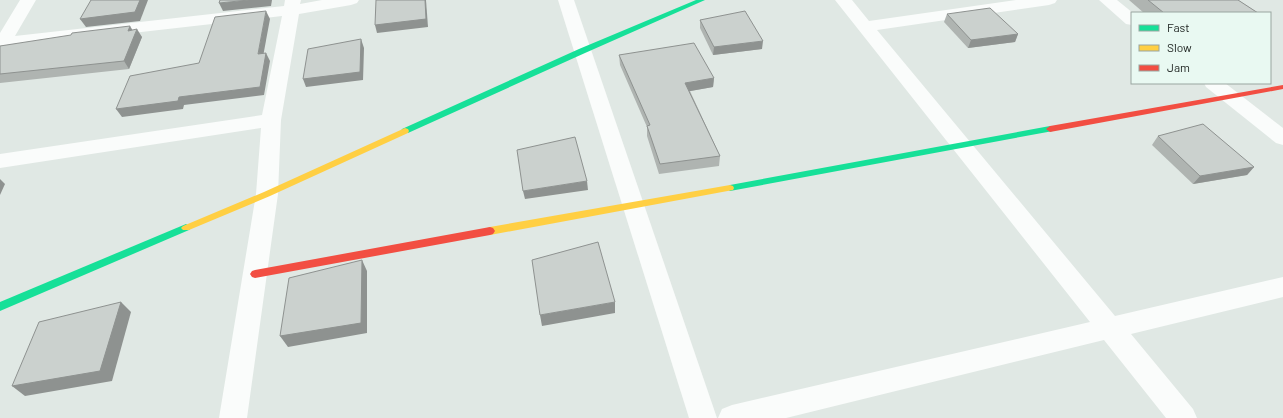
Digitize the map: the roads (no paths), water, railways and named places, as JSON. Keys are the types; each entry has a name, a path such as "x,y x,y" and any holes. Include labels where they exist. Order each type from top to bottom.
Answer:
{"street":[{"path":"1,44 28,0"},
{"path":"1,44 292,5 351,0"},
{"path":"566,0 703,418"},
{"path":"0,307 267,194 582,51 702,0"},
{"path":"843,0 1183,418"},
{"path":"866,27 1049,0"},
{"path":"1107,0 1131,19"},
{"path":"233,418 267,194 271,120 292,5"},
{"path":"1214,84 1283,138"},
{"path":"255,274 1283,87"},
{"path":"0,161 271,120"},
{"path":"732,418 1283,287"}]}
